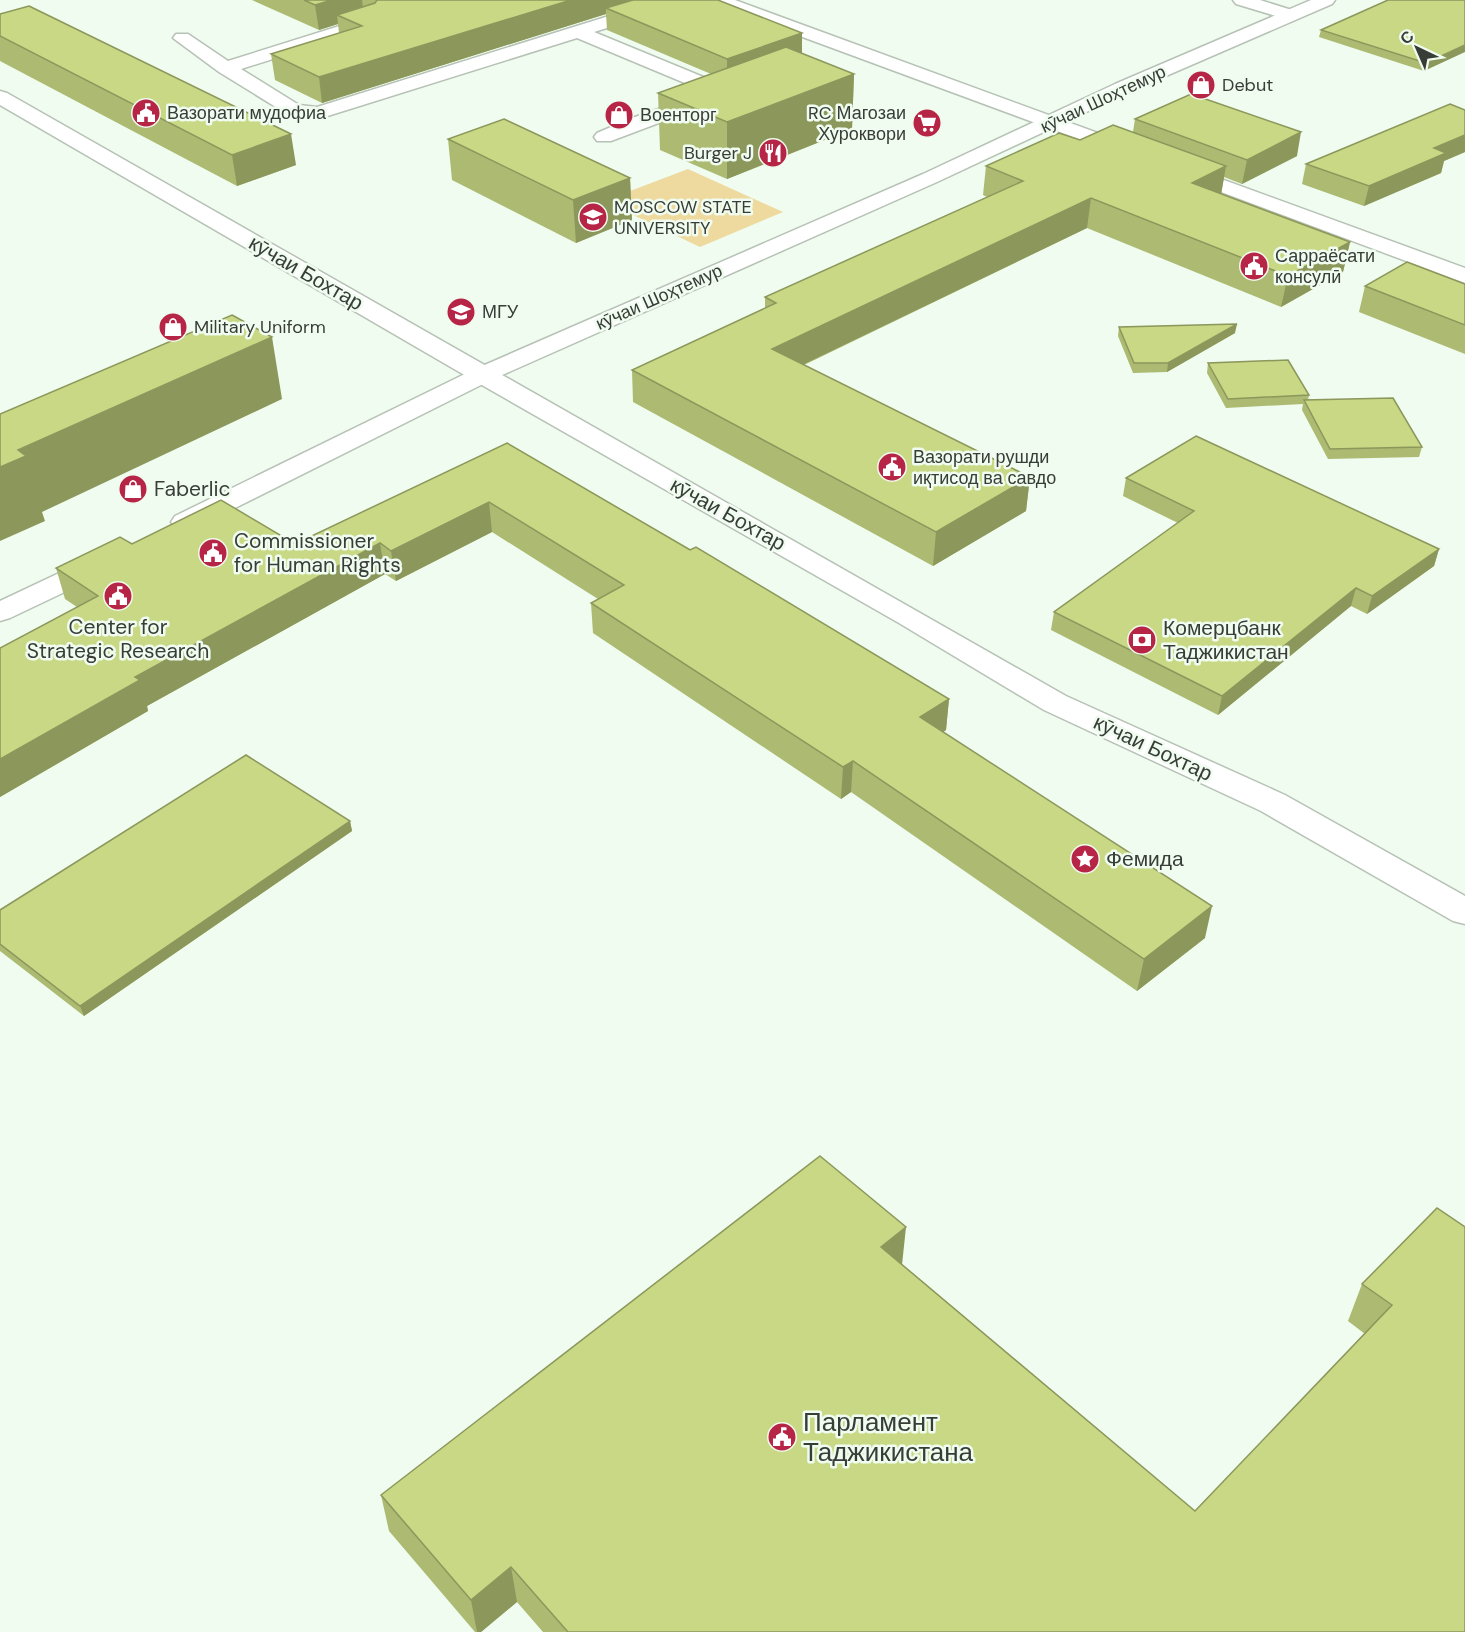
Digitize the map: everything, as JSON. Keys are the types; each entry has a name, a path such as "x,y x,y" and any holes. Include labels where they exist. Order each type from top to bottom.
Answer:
{"street":[{"path":"182,38 294,110 318,113 678,0"},
{"path":"719,0 1465,276"},
{"path":"1242,0 1289,15"},
{"name":"кӯчаи Шоҳтемур","path":"167,531 482,375 1051,123 1122,88 1326,0"},
{"path":"226,68 371,22"},
{"path":"576,31 723,92"},
{"path":"816,58 848,48"},
{"path":"604,137 744,84"},
{"name":"кӯчаи Бохтар","path":"0,97 482,375 909,617 1055,703 1273,803 1465,912"},
{"path":"0,612 124,552"}],"shaded area":[{"path":"688,169 783,212 700,247 604,201"}],"building":[{"path":"304,0 332,0 315,5"},
{"path":"377,0 571,0 319,77 271,54 362,26 337,15 375,3"},
{"path":"633,0 718,0 802,33 727,59 606,8"},
{"path":"1388,0 1465,0 1465,45 1426,63 1321,30"},
{"path":"29,6 291,134 232,155 0,36 0,14"},
{"path":"786,47 854,74 727,122 658,93"},
{"path":"1191,94 1301,132 1247,160 1135,119"},
{"path":"1450,104 1465,110 1465,135 1434,148 1446,153 1369,186 1306,164"},
{"path":"504,119 630,178 573,200 448,139"},
{"path":"1113,125 1226,166 1192,183 1350,242 1288,276 1091,198 772,349 1030,477 936,532 632,370 776,303 765,297 1023,181 986,166 1059,133 1080,140"},
{"path":"1407,262 1465,284 1465,325 1365,286"},
{"path":"232,315 272,337 18,450 26,456 0,467 0,414"},
{"path":"1237,324 1168,363 1134,363 1119,327"},
{"path":"1288,360 1309,395 1228,399 1208,363"},
{"path":"1393,398 1422,447 1330,449 1304,400"},
{"path":"1196,436 1439,549 1372,596 1356,588 1222,696 1054,612 1194,511 1126,478"},
{"path":"507,443 690,550 696,547 949,699 920,717 1212,906 1144,959 853,761 843,767 591,603 624,585 489,502 391,551 380,543 135,677 140,680 0,759 0,648 98,596 56,568 120,537 132,544 221,500 295,544"},
{"path":"246,755 350,821 80,1006 0,944 0,910"},
{"name":"Парламент Таджикистана","path":"820,1156 906,1227 881,1247 1195,1511 1392,1305 1362,1284 1437,1208 1465,1227 1465,1632 568,1632 511,1567 471,1600 381,1495"}],"place":[{"name":"Debut","path":"1201,85"},
{"name":"Вазорати мудофиа","path":"146,113"},
{"name":"Военторг","path":"619,115"},
{"name":"RC Магозаи Хуроквори","path":"927,123"},
{"name":"Burger J","path":"773,153"},
{"name":"MOSCOW STATE UNIVERSITY","path":"593,217"},
{"name":"Сарраёсати консулӣ","path":"1254,266"},
{"name":"МГУ","path":"461,312"},
{"name":"Military Uniform","path":"173,327"},
{"name":"Вазорати рушди иқтисод ва савдо","path":"892,467"},
{"name":"Faberlic","path":"133,489"},
{"name":"Commissioner for Human Rights","path":"213,553"},
{"name":"Center for Strategic Research","path":"118,596"},
{"name":"Комерцбанк Таджикистан","path":"1142,640"},
{"name":"Фемида","path":"1085,859"},
{"name":"Парламент Таджикистана","path":"782,1437"}]}
